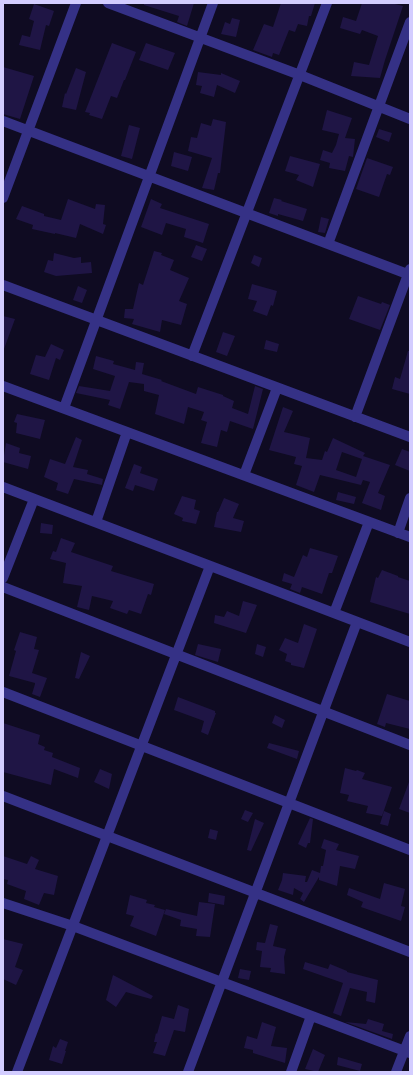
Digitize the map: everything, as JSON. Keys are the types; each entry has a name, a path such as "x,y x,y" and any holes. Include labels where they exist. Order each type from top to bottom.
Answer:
{"street":[{"path":"3,198 76,3"},
{"path":"108,3 300,75 410,119"},
{"path":"64,408 213,3"},
{"path":"192,356 327,3"},
{"path":"328,244 410,22"},
{"path":"3,121 328,244 409,273 355,417"},
{"path":"3,285 410,437"},
{"path":"3,386 410,537"},
{"path":"244,475 277,388"},
{"path":"96,522 127,432"},
{"path":"3,487 410,642"},
{"path":"398,533 410,498"},
{"path":"3,578 34,499"},
{"path":"334,613 369,522"},
{"path":"17,1072 210,566"},
{"path":"3,587 410,745"},
{"path":"188,1072 357,622"},
{"path":"3,692 410,850"},
{"path":"3,796 410,952"},
{"path":"3,903 73,926 407,1052"},
{"path":"291,1072 311,1016"},
{"path":"396,1072 407,1052 410,1036"}],"building":[{"path":"144,3 194,3 187,26 177,22 179,16 144,5"},
{"path":"281,3 315,3 311,16 309,16 307,26 298,24 295,32 289,30 279,55 273,53 272,57 253,50 264,24 273,27"},
{"path":"362,3 391,3 403,6 380,78 351,76 354,62 369,65 378,36 362,30 360,34 340,28 343,17 356,21"},
{"path":"34,4 54,11 49,26 46,25 40,50 19,45 22,35 30,37 34,21 29,19"},
{"path":"232,18 240,20 236,37 221,34 225,22 230,24"},
{"path":"112,43 136,52 117,98 111,96 102,119 89,115 90,113 85,112"},
{"path":"146,43 175,53 168,70 139,60"},
{"path":"3,67 34,76 20,119 3,114"},
{"path":"76,68 86,72 76,110 62,107 65,93 66,94"},
{"path":"198,72 221,75 221,73 240,81 235,93 217,85 214,97 200,93 202,86 196,85"},
{"path":"327,110 352,118 345,138 355,139 353,157 349,156 345,171 329,168 330,163 320,160 323,150 332,153 339,134 322,130"},
{"path":"213,119 226,122 220,173 218,173 214,190 202,188 212,158 188,151 191,137 197,138 201,123 211,126"},
{"path":"129,125 140,128 132,159 121,156"},
{"path":"379,129 392,133 389,142 376,137"},
{"path":"174,152 192,157 188,171 171,166"},
{"path":"290,156 320,164 313,187 296,180 299,175 285,171"},
{"path":"367,158 393,167 390,175 387,174 379,197 356,189"},
{"path":"274,198 307,209 303,221 269,213"},
{"path":"68,199 95,209 96,204 105,205 103,224 106,225 103,234 80,224 76,238 32,229 33,225 16,219 22,206 44,214 44,216 61,220"},
{"path":"151,199 162,204 160,208 209,224 203,243 184,237 186,229 166,223 162,235 141,227"},
{"path":"321,217 329,219 325,233 318,232"},
{"path":"196,245 207,249 202,261 191,257"},
{"path":"154,251 162,253 161,255 174,260 170,270 189,278 179,301 187,304 181,325 162,320 160,332 132,324 134,319 124,318 125,309 133,309 139,283 143,285"},
{"path":"54,253 74,258 81,257 81,263 91,262 92,273 56,276 44,272 48,260 53,261"},
{"path":"254,255 262,258 259,267 251,263"},
{"path":"252,284 277,291 273,306 271,305 267,316 253,311 257,301 248,299"},
{"path":"78,286 87,290 82,303 73,300"},
{"path":"358,296 381,304 382,302 390,305 380,330 349,319"},
{"path":"3,316 15,319 4,349 3,349"},
{"path":"223,332 235,336 227,356 216,352"},
{"path":"266,340 279,344 277,352 264,349"},
{"path":"51,344 64,350 60,360 56,358 49,380 30,374 36,355 45,357"},
{"path":"408,351 410,351 410,394 392,389 395,377 400,379"},
{"path":"96,356 114,361 113,364 135,370 136,362 144,363 142,374 162,380 161,381 196,394 198,387 223,395 234,401 232,408 248,414 255,386 263,389 253,429 230,421 227,432 221,430 217,447 201,443 207,422 201,420 204,412 188,407 184,424 155,414 159,395 144,391 144,384 129,382 120,409 108,405 110,400 76,393 79,386 110,391 115,376 93,369"},
{"path":"283,407 293,411 284,432 310,438 306,458 322,460 325,451 327,452 333,438 365,453 363,456 390,465 378,493 385,496 381,510 362,503 370,482 363,480 361,485 320,475 314,492 296,485 302,466 294,464 296,457 269,450","holes":["342,452 362,459 356,477 336,470"]},
{"path":"17,414 45,420 40,439 16,433 17,423 14,422"},
{"path":"76,437 82,440 73,467 88,470 87,474 103,479 102,485 74,479 68,494 56,490 58,483 44,477 50,459 65,464"},
{"path":"6,443 20,448 19,453 31,456 28,469 3,462"},
{"path":"402,449 410,452 410,471 395,465"},
{"path":"134,464 142,467 140,473 158,479 154,491 135,485 133,491 125,488"},
{"path":"338,492 356,497 354,504 336,500"},
{"path":"182,496 196,500 194,509 200,511 196,524 182,521 183,518 174,514"},
{"path":"224,498 239,504 233,518 244,521 241,532 214,527 217,512"},
{"path":"41,523 53,525 52,534 40,533"},
{"path":"61,538 75,543 71,552 113,566 111,571 154,584 151,595 148,594 141,614 129,610 127,614 110,608 113,601 92,596 89,610 77,607 82,586 63,583 66,563 50,559 53,551 56,552"},
{"path":"310,548 338,556 332,573 329,573 322,594 302,587 300,593 290,589 292,584 282,581 284,573 294,577 303,555 307,557"},
{"path":"382,570 410,581 410,614 370,602 376,577 378,578"},
{"path":"243,601 257,605 246,633 214,623 215,615 224,617 227,611 239,616"},
{"path":"304,624 317,629 304,668 291,665 291,663 285,661 287,654 279,650 285,638 298,643"},
{"path":"20,632 37,637 34,649 39,650 32,673 47,678 40,697 32,694 35,683 9,676 16,651 14,650"},
{"path":"198,644 221,649 218,662 195,655"},
{"path":"257,644 266,647 263,657 255,654"},
{"path":"81,652 90,656 79,679 75,678"},
{"path":"387,694 410,701 410,729 386,723 385,727 377,724"},
{"path":"178,697 215,711 216,713 208,735 201,732 204,721 174,710"},
{"path":"275,715 285,720 282,728 272,723"},
{"path":"3,723 40,735 38,744 45,747 44,750 53,753 52,757 80,768 78,778 54,769 51,785 3,772"},
{"path":"269,743 299,751 297,759 267,748"},
{"path":"345,768 365,773 362,779 392,787 382,816 366,813 368,806 347,801 349,795 340,793"},
{"path":"100,769 112,774 109,789 94,782"},
{"path":"410,782 410,813 399,809"},
{"path":"245,810 253,813 248,822 241,819"},
{"path":"384,811 391,814 388,826 380,824"},
{"path":"310,818 313,819 310,843 308,843 306,848 298,844"},
{"path":"255,819 264,823 251,851 247,850"},
{"path":"210,829 218,831 216,840 208,838"},
{"path":"324,839 339,844 336,850 359,856 355,869 340,866 337,886 319,880 319,877 304,902 300,899 303,893 294,888 293,895 278,890 283,873 306,876 305,882 307,882 312,870 320,873 326,850 321,848"},
{"path":"3,856 27,864 31,856 39,860 35,869 58,876 54,895 44,893 39,905 24,899 26,891 7,884 8,880 3,879"},
{"path":"384,883 405,889 401,906 405,907 401,921 361,907 363,902 347,895 349,888 380,899"},
{"path":"209,893 225,896 224,905 208,902"},
{"path":"130,895 147,900 146,903 155,905 154,907 165,910 156,936 130,926 134,916 126,914"},
{"path":"199,902 215,904 210,937 196,936 197,929 180,926 181,920 164,914 166,909 197,916"},
{"path":"270,924 278,926 273,946 286,949 284,957 285,974 270,972 271,968 260,967 262,951 256,950 257,942 265,943"},
{"path":"3,939 23,944 15,967 23,970 16,985 3,979"},
{"path":"305,962 328,969 330,964 347,972 378,980 375,1003 366,1001 367,992 350,988 341,1016 333,1013 343,983 303,969"},
{"path":"240,969 251,971 249,980 238,978"},
{"path":"113,975 153,996 151,999 126,992 116,1007 106,1000"},
{"path":"178,1005 189,1009 185,1032 174,1030 165,1056 153,1053 157,1042 154,1042 156,1033 157,1034 162,1016 174,1019"},
{"path":"368,1019 384,1024 382,1031 393,1034 392,1039 345,1022 366,1024"},
{"path":"262,1022 276,1027 271,1046 287,1048 285,1063 253,1053 253,1050 244,1048 247,1036 257,1039"},
{"path":"60,1039 68,1042 62,1064 49,1060 53,1046 56,1048"},
{"path":"313,1049 325,1055 318,1072 305,1069"},
{"path":"338,1057 362,1064 360,1071 337,1065"}]}
